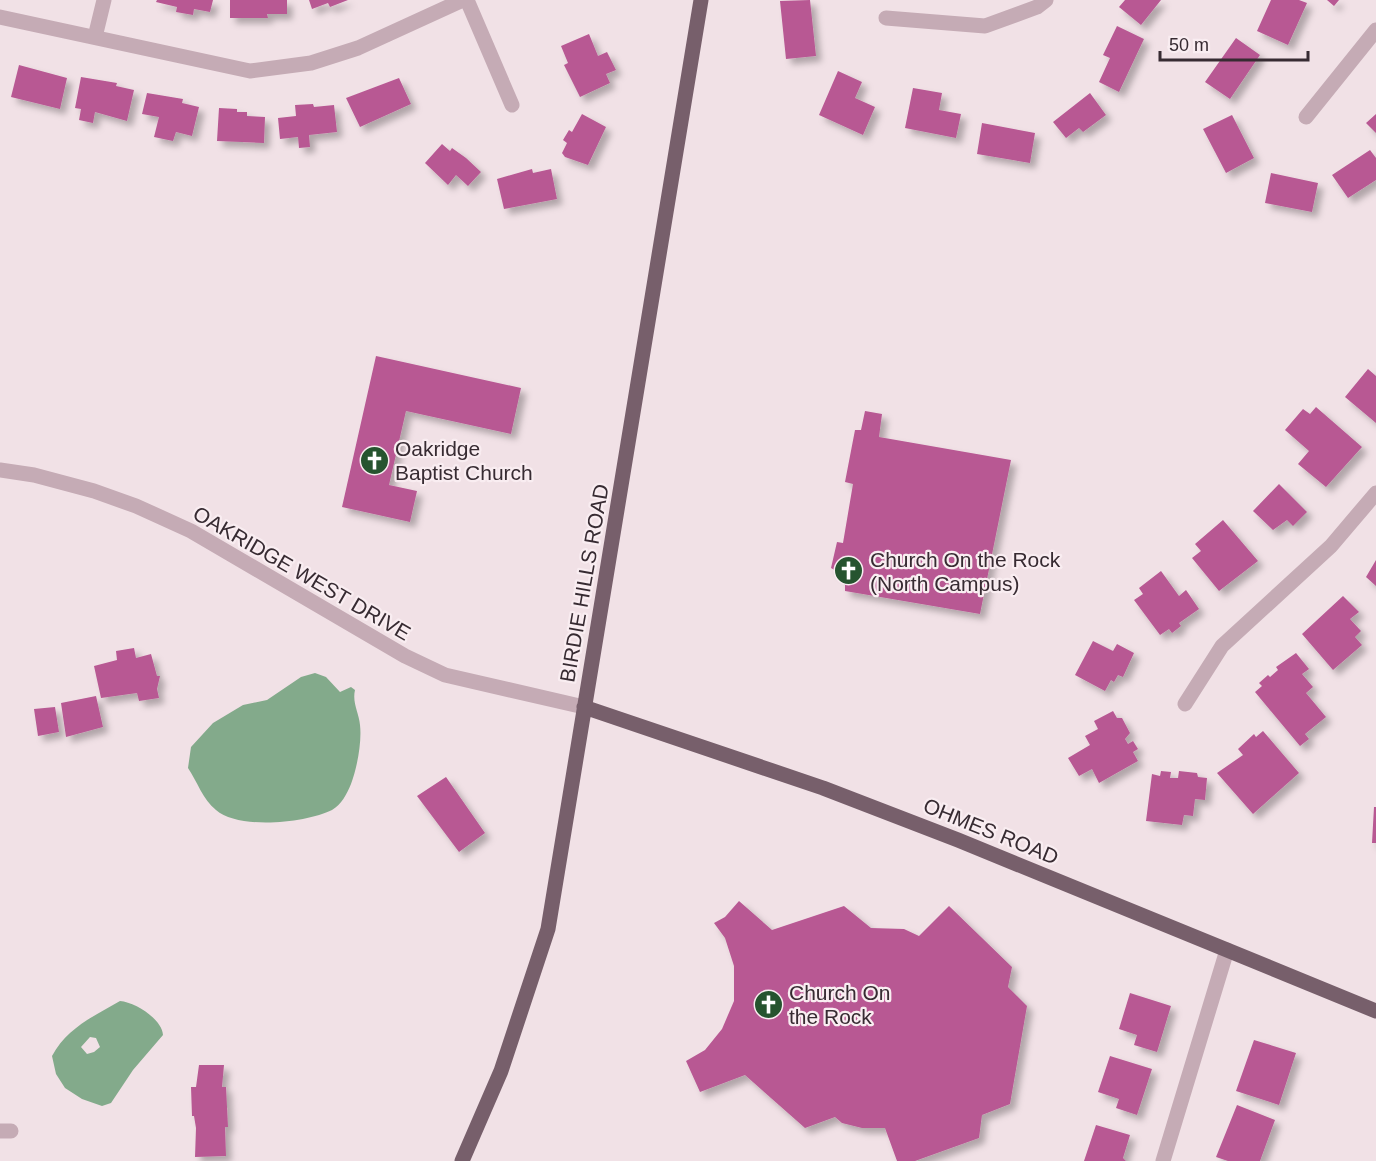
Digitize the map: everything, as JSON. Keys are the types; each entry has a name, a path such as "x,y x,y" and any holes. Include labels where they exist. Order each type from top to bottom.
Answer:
{"main road":[{"name":"BIRDIE HILLS ROAD","path":"462,1161 501,1071 548,930 701,0"},
{"name":"OHMES ROAD","path":"584,707 822,788 958,840 1376,1011"}],"street":[{"path":"95,37 104,0"},
{"path":"0,17 250,71 311,63 358,48 465,0 512,105"},
{"path":"886,18 985,26 1037,7 1046,0"},
{"path":"1306,117 1376,30"},
{"name":"OAKRIDGE WEST DRIVE","path":"0,470 34,475 94,491 145,510 191,531 405,656 445,675 584,707"},
{"path":"1185,704 1222,646 1331,546 1376,493"},
{"path":"1163,1161 1227,950"}],"shaded area":[{"path":"315,673 326,677 340,692 351,687 355,690 354,699 360,725 360,747 353,778 343,799 332,810 320,815 290,821 240,820 216,810 204,796 188,768 191,747 213,723 243,705 267,700 301,677"},
{"path":"120,1001 133,1004 147,1012 158,1023 163,1035 133,1070 111,1103 102,1106 82,1099 65,1088 56,1074 52,1056 73,1030","holes":["90,1037 96,1038 100,1047 87,1054 81,1047"]}],"building":[{"path":"157,0 213,0 210,12 194,9 193,15 176,12 177,7 156,2"},
{"path":"230,0 287,0 287,14 267,14 268,18 230,18"},
{"path":"309,0 348,0 330,7 328,3 312,9"},
{"path":"810,0 816,56 786,59 780,1"},
{"path":"1125,0 1161,0 1141,25 1119,7"},
{"path":"1271,0 1299,0 1307,3 1288,45 1257,31"},
{"path":"1327,0 1339,0 1334,6"},
{"path":"1117,26 1144,39 1119,92 1099,82 1110,58 1103,55"},
{"path":"589,34 598,56 607,52 616,70 606,74 610,83 580,97 564,65 568,63 561,46"},
{"path":"1236,38 1260,55 1230,99 1205,82"},
{"path":"19,65 67,78 60,109 11,97"},
{"path":"838,71 862,82 855,98 875,107 863,135 819,115"},
{"path":"81,77 117,83 116,86 134,90 127,121 95,112 93,123 79,120 81,109 75,108"},
{"path":"399,78 411,104 360,127 346,98"},
{"path":"913,88 942,93 939,110 961,114 956,138 905,128"},
{"path":"147,93 183,99 182,103 199,107 192,136 176,132 173,141 154,137 159,117 142,114"},
{"path":"1090,93 1106,115 1083,132 1079,128 1066,138 1053,122"},
{"path":"313,104 314,107 334,105 337,132 309,135 310,147 299,148 298,137 280,139 278,118 296,116 295,105"},
{"path":"219,108 237,109 237,112 247,112 247,116 265,117 264,143 217,141"},
{"path":"582,114 606,127 588,165 565,157 562,153 567,143 563,140 569,130 572,132"},
{"path":"1376,114 1376,133 1366,123"},
{"path":"1232,115 1254,158 1226,173 1203,129"},
{"path":"982,123 1035,133 1030,163 977,154"},
{"path":"442,144 450,151 452,148 466,158 481,172 468,186 456,175 448,185 425,163"},
{"path":"1370,150 1376,158 1376,180 1348,198 1332,175"},
{"path":"532,169 533,173 551,169 557,199 504,209 497,179"},
{"path":"1271,173 1318,183 1312,212 1265,203"},
{"name":"Oakridge Baptist Church","path":"376,356 521,388 511,434 406,411 389,485 417,491 410,522 342,507"},
{"path":"1368,369 1376,376 1376,423 1345,397"},
{"path":"1316,407 1362,447 1326,487 1298,464 1309,451 1285,430 1303,409 1310,414"},
{"path":"865,411 882,414 879,437 1011,460 980,614 845,591 845,582 840,573 831,568 837,542 843,543 853,484 845,482 855,430 861,430"},
{"path":"1279,484 1307,512 1293,526 1287,520 1273,530 1253,511"},
{"path":"1223,520 1258,561 1219,591 1192,558 1201,551 1195,544"},
{"path":"1376,560 1376,586 1366,577"},
{"path":"1161,571 1179,596 1186,590 1199,609 1179,623 1181,626 1172,633 1169,629 1160,635 1134,600 1143,594 1139,588"},
{"path":"1343,596 1359,612 1350,619 1361,631 1355,637 1362,645 1333,670 1302,634"},
{"path":"1093,641 1113,651 1117,644 1134,653 1123,677 1118,675 1114,682 1111,680 1105,691 1075,675"},
{"path":"134,648 136,658 151,654 157,676 160,676 157,689 159,698 139,701 137,693 101,698 94,666 117,660 116,651"},
{"path":"1296,653 1309,669 1302,674 1313,687 1306,693 1326,717 1305,734 1309,739 1300,746 1255,692 1262,686 1259,683 1268,675 1270,677 1278,670 1276,667"},
{"path":"96,696 103,727 66,737 61,703"},
{"path":"55,707 59,732 38,736 34,709"},
{"path":"1113,711 1117,718 1122,718 1130,733 1125,739 1128,744 1133,741 1138,749 1133,752 1138,761 1099,783 1092,769 1079,776 1068,758 1090,745 1085,736 1098,729 1094,721"},
{"path":"1263,731 1299,773 1253,814 1217,773 1243,755 1238,749 1254,734 1256,737"},
{"path":"1161,771 1171,772 1170,778 1178,778 1179,771 1197,773 1198,777 1207,778 1205,800 1195,799 1193,816 1184,815 1182,825 1146,821 1152,774 1160,776"},
{"path":"446,777 485,833 459,852 417,796"},
{"path":"1374,807 1376,807 1376,843 1372,843"},
{"path":"739,901 772,930 844,906 871,928 904,929 919,936 949,906 1012,967 1008,987 1027,1006 1010,1104 982,1115 979,1138 915,1161 897,1161 885,1128 862,1128 842,1123 835,1117 805,1128 745,1075 700,1092 686,1061 705,1050 722,1029 734,1001 734,966 725,938 714,923 725,917"},
{"path":"1130,993 1171,1006 1157,1052 1134,1045 1137,1035 1119,1029"},
{"path":"1254,1040 1296,1053 1279,1105 1236,1091"},
{"path":"1110,1056 1152,1069 1137,1115 1116,1108 1119,1099 1098,1092"},
{"path":"199,1065 224,1065 222,1087 226,1087 228,1127 225,1127 226,1156 195,1157 196,1128 194,1116 192,1116 191,1087 196,1087"},
{"path":"1237,1105 1275,1120 1260,1161 1228,1161 1216,1157"},
{"path":"1096,1125 1130,1135 1123,1158 1126,1161 1084,1161"}],"place":[{"name":"Oakridge Baptist Church","path":"374,460"},
{"name":"Church On the Rock (North Campus)","path":"849,571"},
{"name":"Church On the Rock","path":"768,1004"}]}
